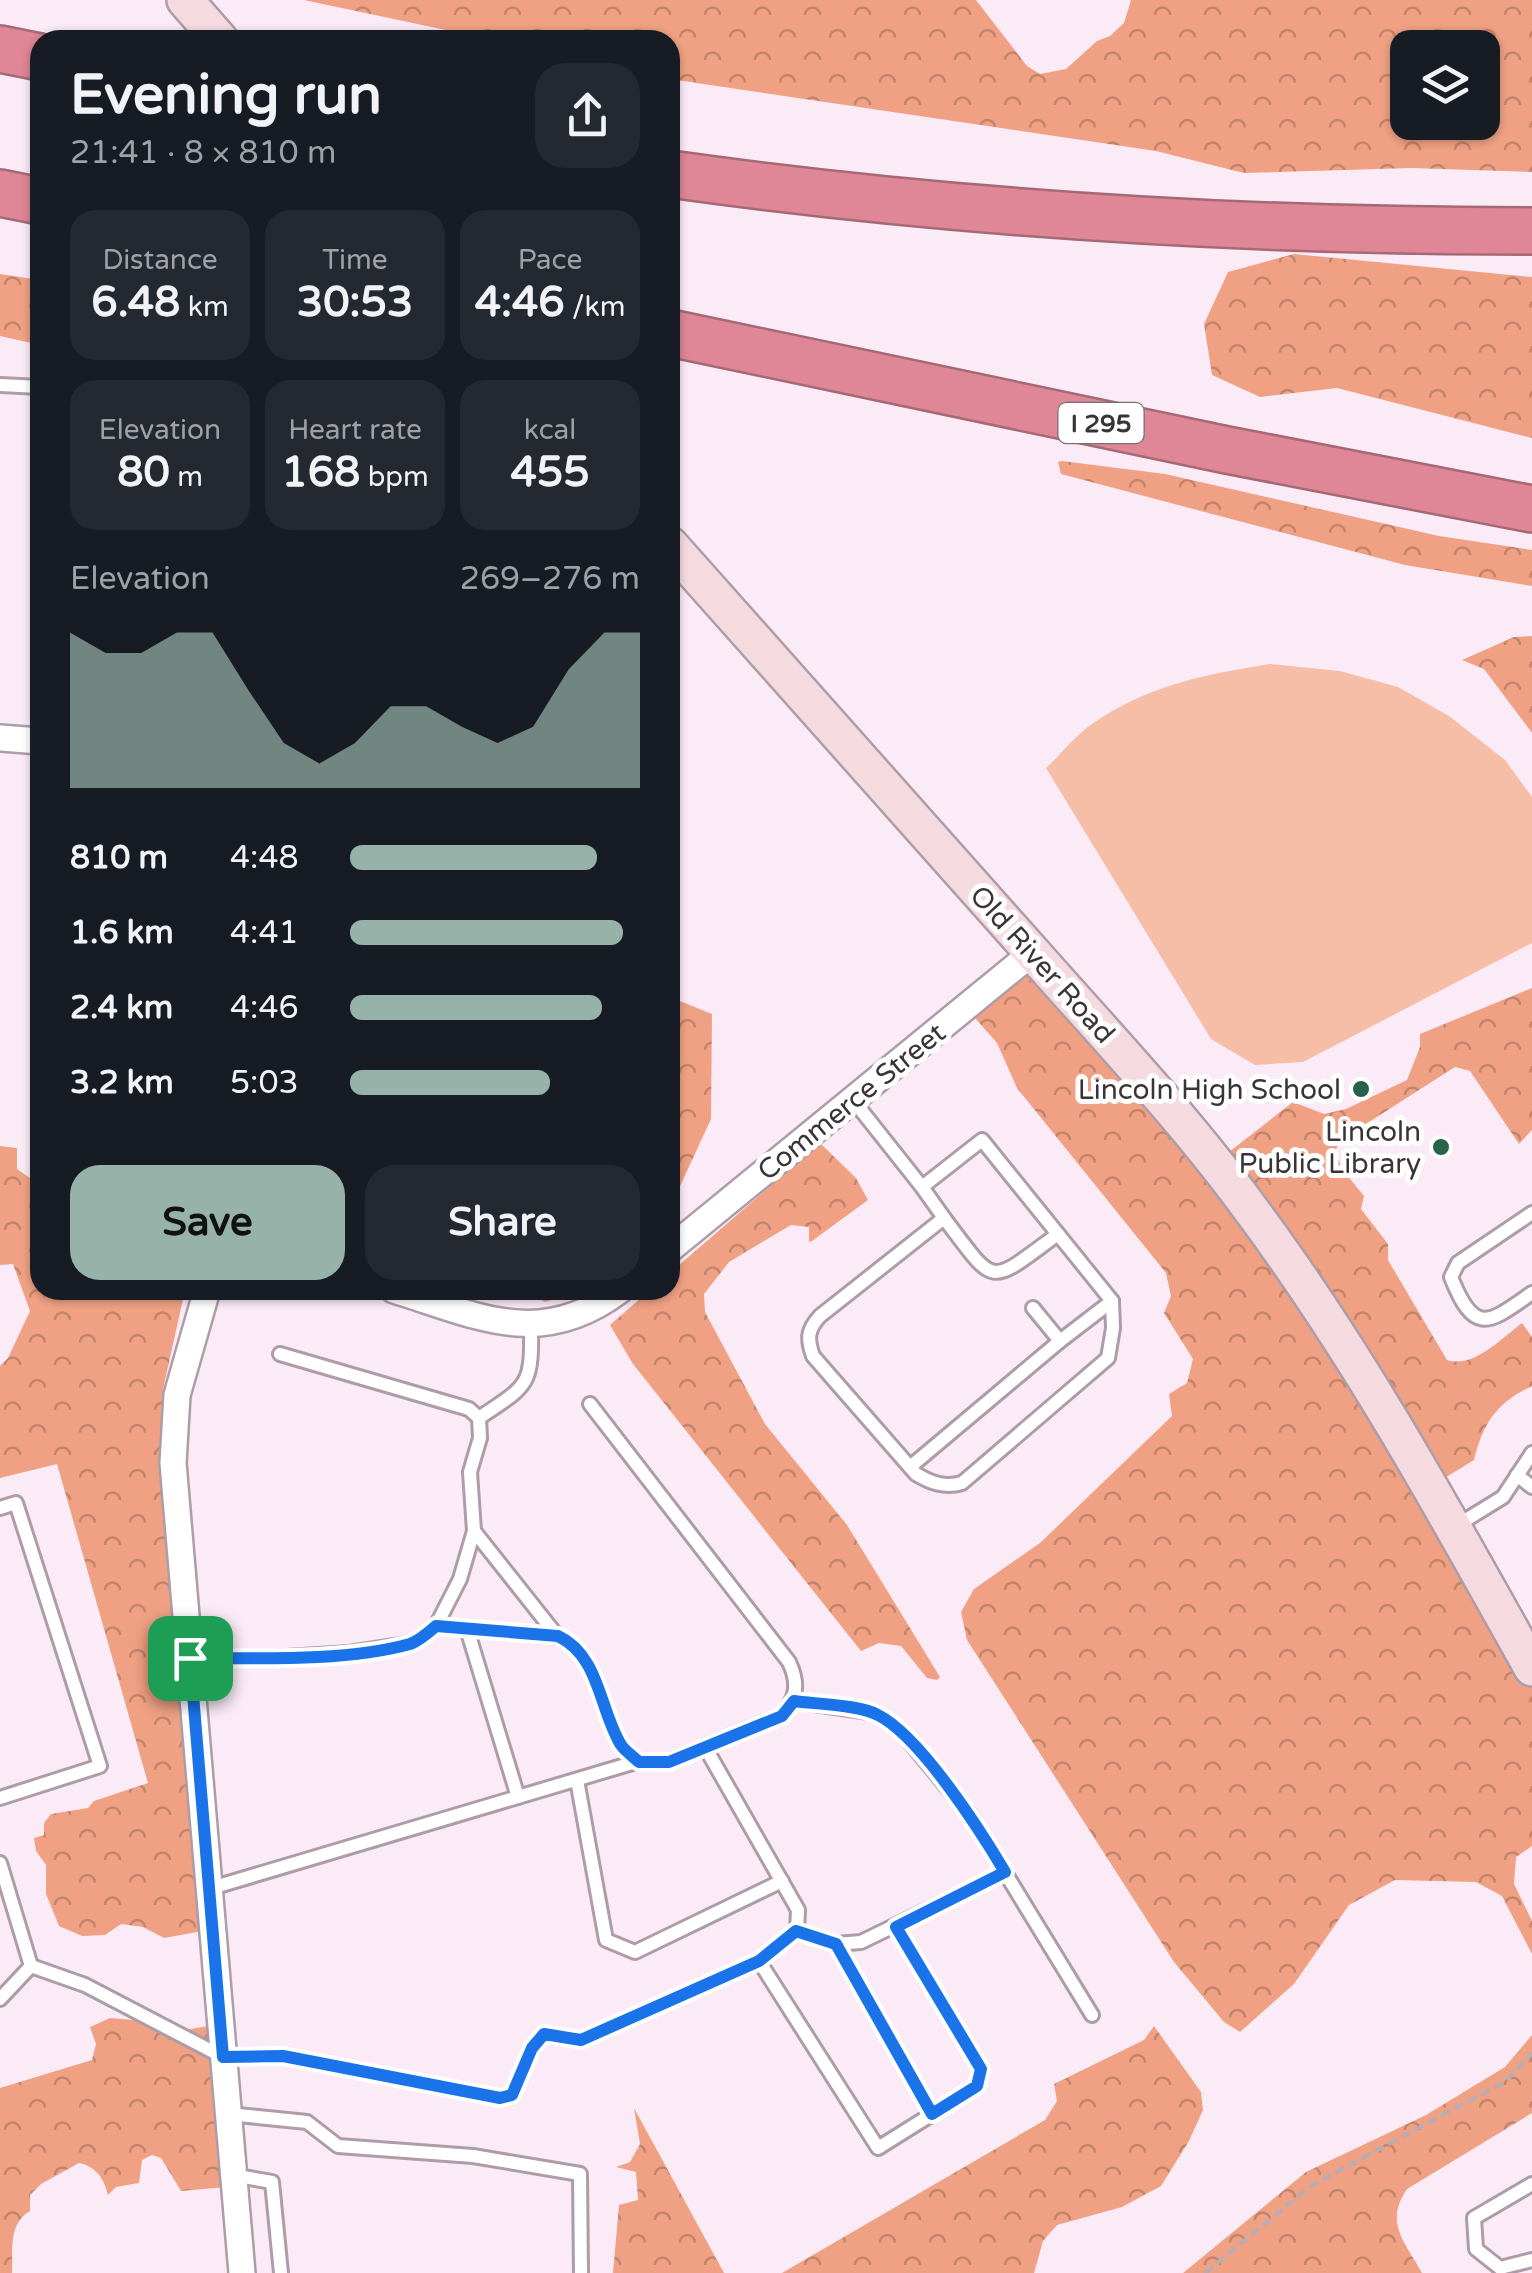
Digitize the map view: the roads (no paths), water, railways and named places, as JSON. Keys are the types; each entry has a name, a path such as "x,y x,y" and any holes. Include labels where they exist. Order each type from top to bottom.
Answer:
{"highway":[{"path":"0,49 30,55"},
{"path":"680,175 895,202 1092,218 1308,228 1532,230"},
{"path":"0,193 30,200"},
{"name":"I 295","path":"680,335 1227,450 1532,509"}],"main road":[{"name":"Old River Road","path":"680,556 1197,1140 1278,1245 1353,1358 1532,1668"}],"street":[{"path":"0,738 30,740"},
{"name":"Commerce Street","path":"680,1241 1032,953"},
{"path":"204,1300 180,1378 173,1428 174,1485 242,2273"},
{"path":"427,1300 496,1321 531,1324 576,1317 604,1300"}],"lane":[{"path":"0,385 30,386"},
{"path":"853,1100 982,1268 990,1273 1005,1273 1058,1234"},
{"path":"922,1188 982,1140 1112,1301 1108,1358 962,1483 944,1485 928,1481 910,1467 813,1356 808,1341 809,1328 944,1218"},
{"path":"1531,1294 1494,1318 1484,1320 1474,1315 1451,1277 1458,1264 1532,1214"},
{"path":"910,1467 1112,1301"},
{"path":"1033,1308 1060,1341"},
{"path":"478,1418 522,1389 532,1368 531,1324"},
{"path":"190,1658 271,1658 414,1644 436,1626 460,1578 474,1531 470,1472 480,1438 478,1418 469,1409 280,1354"},
{"path":"208,1889 639,1762 669,1762 782,1716 794,1701 796,1677 789,1662 590,1404"},
{"path":"1454,1528 1496,1503 1532,1453"},
{"path":"1517,1475 1532,1488"},
{"path":"0,1508 16,1503 100,1766 0,1798"},
{"path":"474,1531 558,1636 573,1644 589,1666 622,1747 639,1762"},
{"path":"436,1626 558,1636"},
{"path":"467,1629 518,1797"},
{"path":"794,1701 876,1713 901,1732 970,1815 1092,2015"},
{"path":"31,1966 84,1985 223,2057 283,2056 500,2098 512,2095 532,2048 544,2034 581,2040 759,1961 796,1931 798,1910 705,1747"},
{"path":"577,1780 606,1940 634,1952 782,1881"},
{"path":"0,1863 31,1966"},
{"path":"796,1931 836,1944 862,1942 1005,1872"},
{"path":"759,1961 878,2148 977,2086 981,2069 896,1927"},
{"path":"836,1944 932,2114"},
{"path":"0,1998 31,1966"},
{"path":"228,2114 307,2122 338,2146 474,2156 580,2174 581,2273"},
{"path":"232,2175 272,2182 280,2273"},
{"path":"1532,2184 1474,2218 1476,2248 1500,2268 1532,2260"}],"place":[{"name":"Lincoln High School","path":"1361,1089"},
{"name":"Lincoln Public Library","path":"1441,1147"}]}
